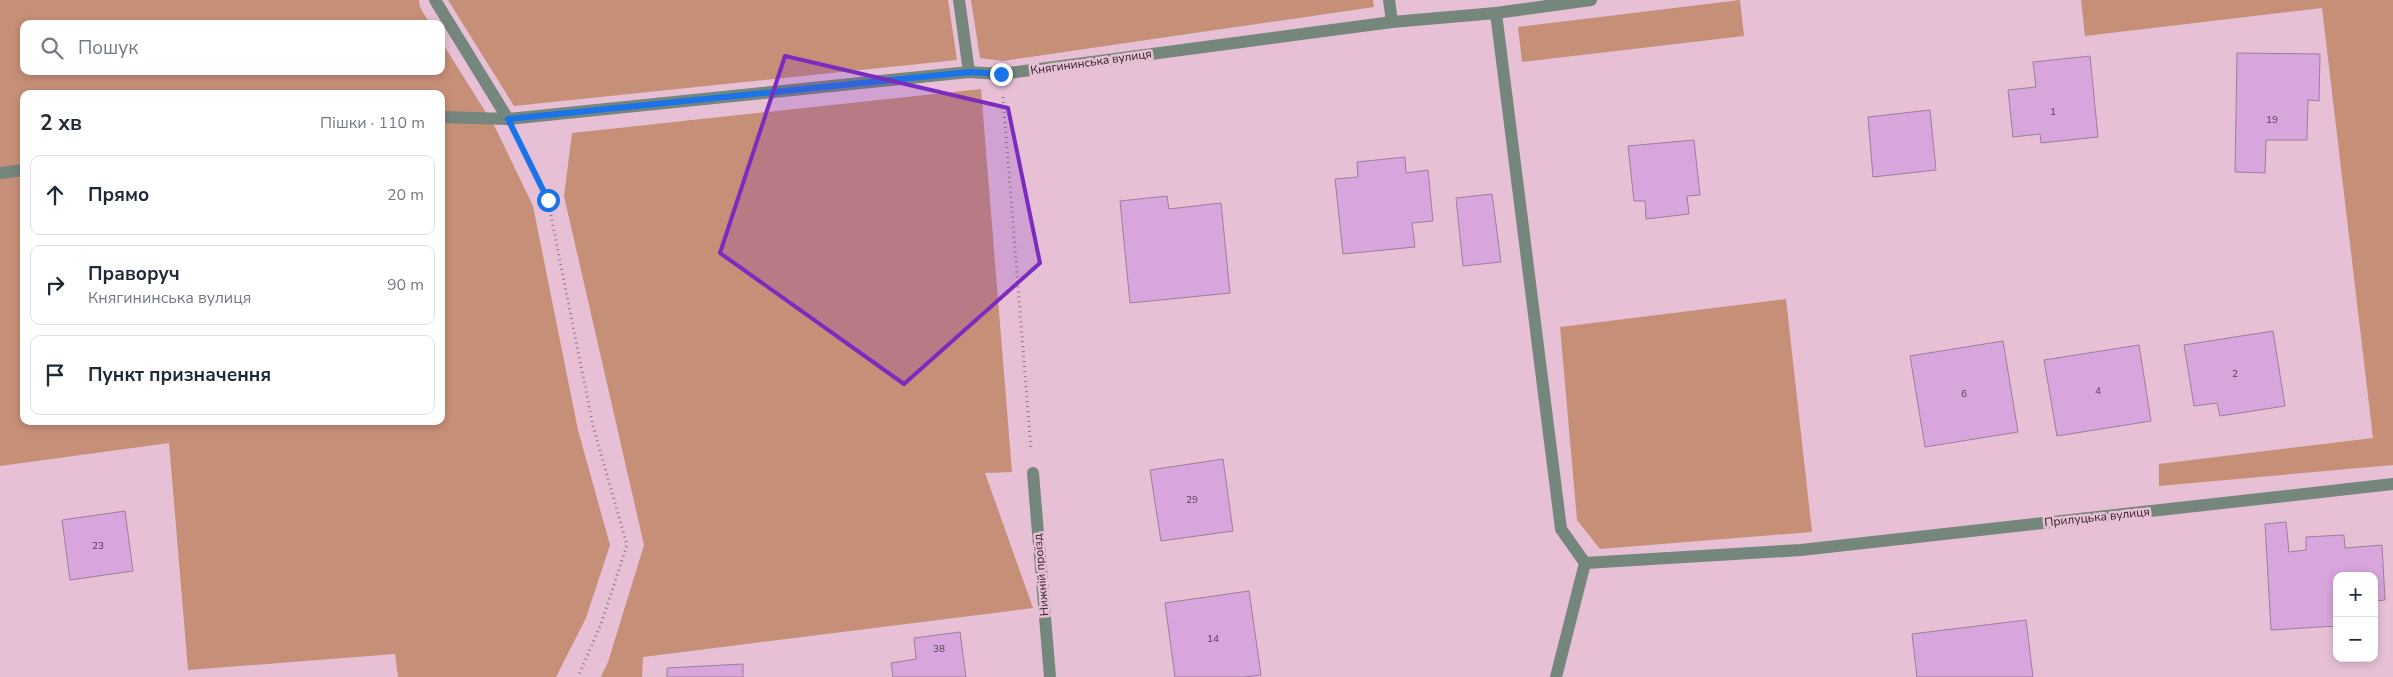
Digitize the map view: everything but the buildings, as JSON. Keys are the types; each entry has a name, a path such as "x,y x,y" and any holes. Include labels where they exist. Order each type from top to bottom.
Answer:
{"street":[{"path":"435,0 508,119"},
{"path":"959,0 970,72"},
{"path":"1389,0 1392,22"},
{"name":"Княгининська вулиця","path":"445,117 508,119 970,72 1001,74 1392,22 1496,13 1591,0"},
{"path":"1496,13 1562,529 1585,563 1556,677"},
{"path":"0,173 20,170"},
{"name":"Нижній проїзд","path":"1033,473 1050,677"},
{"name":"Прилуцька вулиця","path":"1585,563 1801,550 2393,484"}],"path":[{"path":"1001,74 1033,473"},
{"path":"508,119 548,200 593,426 627,545 601,624 578,677"}],"highlighted area":[{"path":"785,56 1008,108 1040,263 904,384 720,253"}],"shaded area":[{"path":"0,0 419,0 420,7 428,20 20,20 20,75 445,75 445,47 495,127 533,206 578,430 610,545 586,618 556,677 398,677 395,654 188,670 169,443 0,466"},
{"path":"448,0 948,0 957,60 514,106"},
{"path":"971,0 1373,0 1374,7 1003,61 980,58"},
{"path":"1740,0 1744,36 1522,62 1518,27"},
{"path":"2081,0 2393,0 2393,465 2159,486 2159,464 2373,438 2322,8 2085,36"},
{"path":"981,89 1012,472 985,473 1033,608 643,657 642,677 601,677 608,662 644,545 564,196 572,133"},
{"path":"1786,299 1812,532 1600,549 1577,520 1560,327"}],"route":[{"path":"548,200 508,119 970,72 1001,74"}]}
